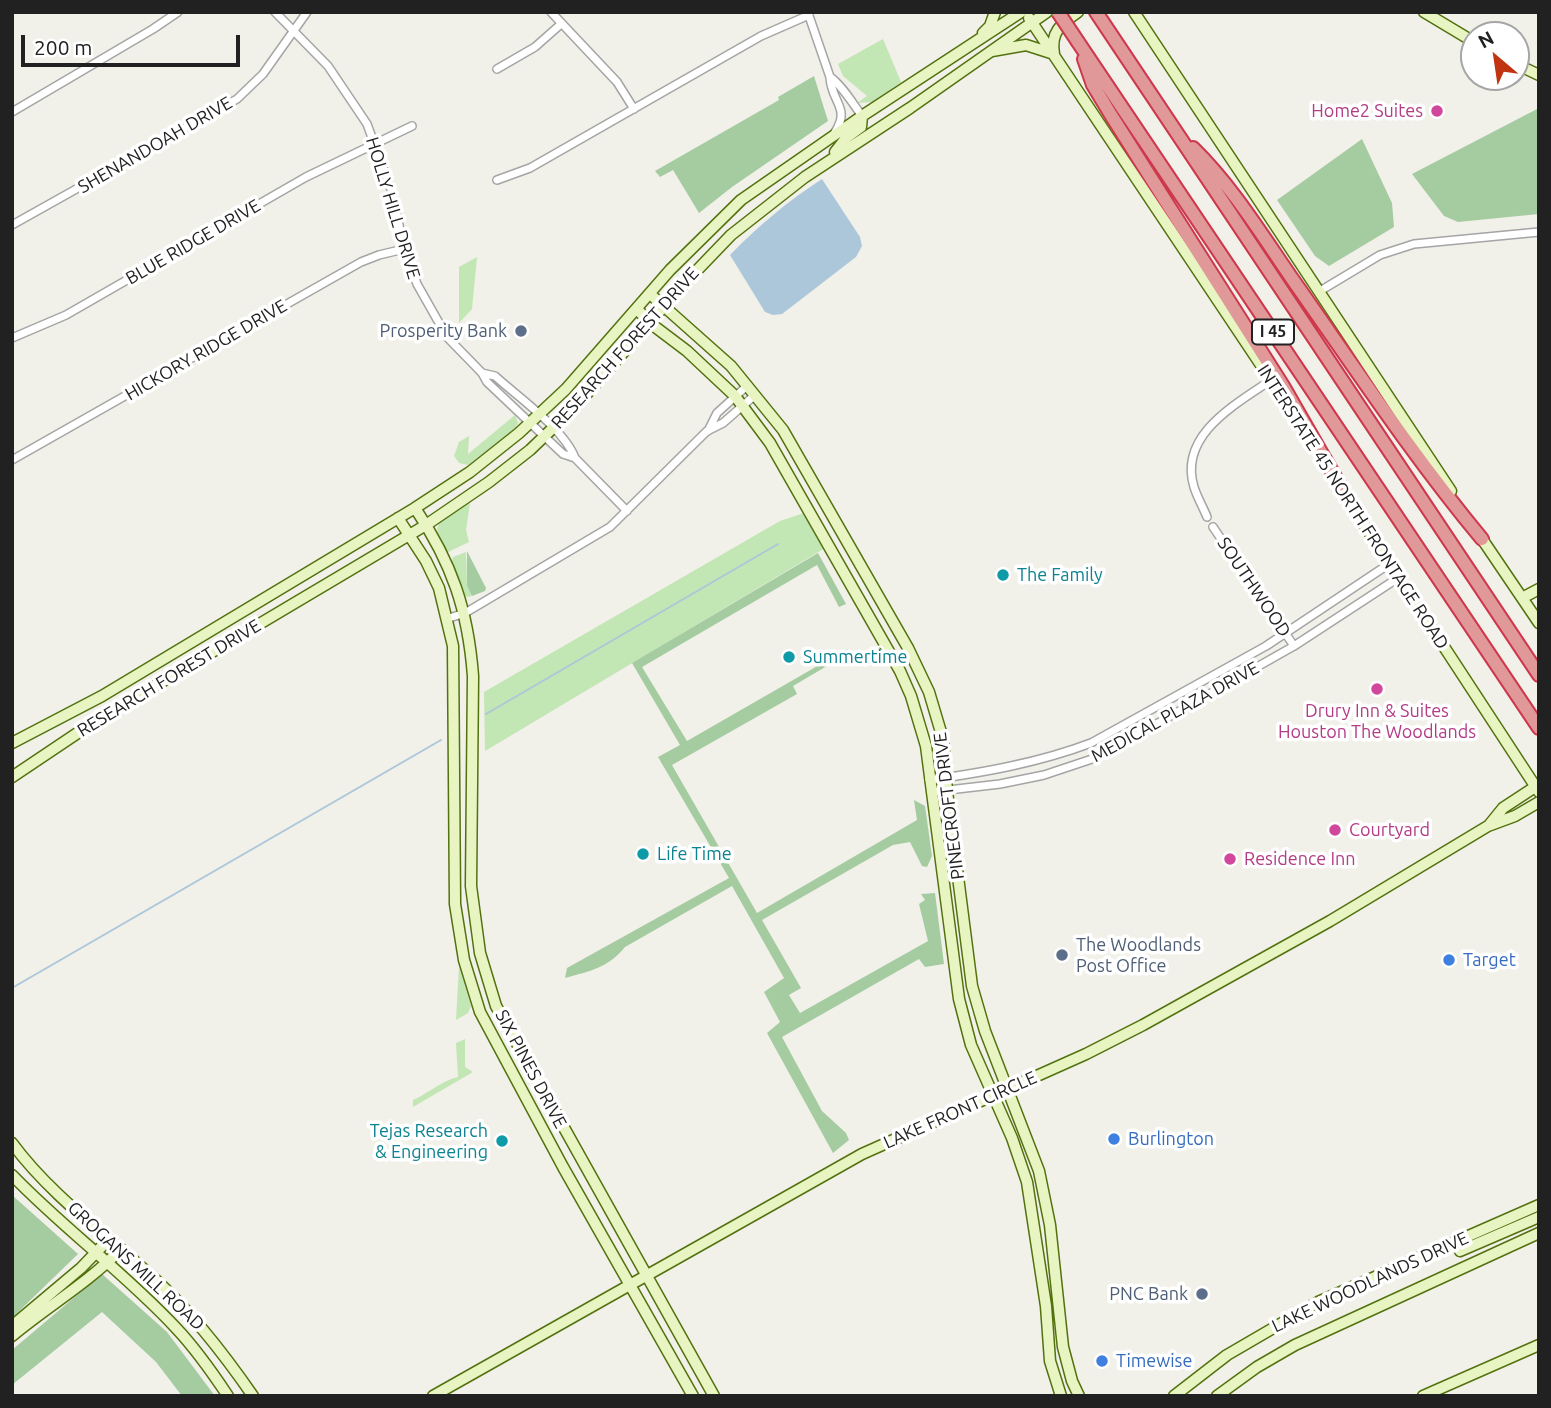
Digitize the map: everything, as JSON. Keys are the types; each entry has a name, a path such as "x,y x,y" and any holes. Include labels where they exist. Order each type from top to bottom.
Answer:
{"highway":[{"name":"I 45","path":"1058,12 1539,728"},
{"name":"I 45","path":"1096,12 1539,675"},
{"path":"1078,42 1093,85 1283,386 1353,508"},
{"path":"1174,128 1208,163 1434,482 1482,539"}],"street":[{"path":"12,112 178,12"},
{"name":"HOLLY HILL DRIVE","path":"275,12 337,78 367,124 392,192 404,249 416,284 447,337 482,373 487,382 530,423 563,454 575,458"},
{"name":"SHENANDOAH DRIVE","path":"12,225 237,99 263,74 307,12"},
{"path":"551,12 612,77 634,109"},
{"path":"972,44 990,26 995,12"},
{"name":"RESEARCH FOREST DRIVE","path":"12,743 92,702 415,508 470,472 539,415 590,363 696,244 741,200 833,135 972,44 1026,15 1047,12"},
{"path":"992,51 1026,45 1054,54 1053,37 1060,27 1078,12"},
{"path":"1134,12 1539,623"},
{"path":"1424,12 1460,34"},
{"path":"497,180 530,168 761,36 808,14 830,77 831,89 842,111 841,123 833,135"},
{"name":"RESEARCH FOREST DRIVE","path":"12,777 91,724 426,524 488,482 545,436 601,380 664,306 731,235 828,160 992,51 1026,15"},
{"name":"INTERSTATE 45 NORTH FRONTAGE ROAD","path":"1026,15 1271,380 1537,790"},
{"path":"497,69 535,47 561,24"},
{"path":"828,160 846,138 861,127 862,116 839,84 830,77"},
{"name":"BLUE RIDGE DRIVE","path":"12,338 66,315 306,177 412,126"},
{"path":"1320,291 1380,255 1414,244 1539,232"},
{"name":"HICKORY RIDGE DRIVE","path":"12,460 361,262 404,249"},
{"name":"PINECROFT DRIVE","path":"650,294 731,366 783,430 915,661 940,725 972,986 985,1031 1039,1171 1050,1225 1063,1347 1079,1396"},
{"name":"PINECROFT DRIVE","path":"637,309 650,323 687,351 735,397 770,443 900,671 920,720 926,746 959,999 971,1045 1027,1182 1046,1306 1050,1361 1061,1396"},
{"name":"HOLLY HILL DRIVE","path":"482,373 495,376 539,415 570,446 575,458"},
{"name":"SOUTHWOOD","path":"1208,517 1193,485 1192,465 1198,443 1213,423 1229,409 1271,380"},
{"path":"446,619 465,613 588,541 627,511 707,431 717,413 748,385"},
{"path":"707,431 723,423 755,395"},
{"path":"575,458 627,511"},
{"name":"SIX PINES DRIVE","path":"415,508 446,558 465,613 473,676 471,886 480,953 502,1018 714,1396"},
{"name":"SIX PINES DRIVE","path":"398,518 426,561 439,588 453,646 454,888 457,925 464,960 486,1027 693,1396"},
{"name":"SOUTHWOOD","path":"1213,527 1294,646"},
{"name":"MEDICAL PLAZA DRIVE","path":"929,780 998,771 1089,743 1286,634 1389,564"},
{"name":"MEDICAL PLAZA DRIVE","path":"931,792 1000,784 1044,775 1098,757 1294,646 1398,578"},
{"path":"1522,598 1539,589"},
{"path":"250,630 257,604"},
{"path":"91,724 92,702"},
{"path":"454,768 472,769"},
{"name":"LAKE FRONT CIRCLE","path":"1488,826 1503,808 1537,790"},
{"name":"LAKE FRONT CIRCLE","path":"433,1396 862,1154 1102,1046 1175,1008 1400,880 1488,826 1515,816 1539,802"},
{"path":"454,888 471,886"},
{"name":"GROGANS MILL ROAD","path":"12,1143 52,1188 195,1319 253,1396"},
{"name":"GROGANS MILL ROAD","path":"12,1175 178,1329 228,1396"},
{"name":"LAKE WOODLANDS DRIVE","path":"1174,1396 1227,1355 1268,1329 1318,1303 1539,1205"},
{"path":"1460,1251 1539,1217"},
{"name":"LAKE WOODLANDS DRIVE","path":"1217,1396 1257,1367 1295,1345 1539,1233"},
{"path":"1471,1234 1483,1258"},
{"path":"12,1326 109,1239"},
{"path":"1454,1241 1467,1264"},
{"path":"12,1336 83,1284 121,1249"},
{"path":"1423,1396 1539,1345"},
{"path":"212,1373 229,1362"}],"green space":[{"path":"883,39 901,82 872,102 857,103 867,96 843,76 838,64"},
{"path":"814,76 828,121 699,213 673,170 660,177 655,171 779,100 778,97"},
{"path":"1539,108 1539,214 1458,222 1444,216 1412,174"},
{"path":"1362,139 1392,203 1394,227 1329,266 1315,256 1277,200"},
{"path":"477,257 472,309 459,323 459,267"},
{"path":"515,415 518,423 514,429 468,465 459,463 454,456 459,442 469,436 468,454"},
{"path":"470,503 466,530 469,542 448,552 444,550 437,532 438,526 446,517"},
{"path":"804,513 825,548 485,751 484,692 780,521"},
{"path":"467,551 486,588 485,591 472,596 467,586"},
{"path":"466,552 467,586 472,596 467,597 463,594 451,564 453,557"},
{"path":"818,553 846,604 839,607 817,565 642,667 687,741 847,649 849,653 793,686 797,694 672,765 757,913 917,820 914,800 925,806 932,856 927,867 922,866 910,842 893,845 762,920 801,988 789,995 800,1013 928,941 919,904 925,900 921,894 935,893 944,964 925,967 919,959 782,1037 822,1111 846,1133 849,1140 833,1153 767,1033 780,1022 764,992 784,978 732,886 625,947 605,964 565,978 567,968 729,878 658,757 680,745 632,663"},
{"path":"459,966 471,1006 468,1013 456,1020"},
{"path":"465,1039 465,1067 473,1072 413,1107 413,1100 458,1077 456,1043"},
{"path":"12,1195 78,1254 12,1318"},
{"path":"102,1274 167,1332 215,1396 182,1396 156,1362 102,1312 12,1385 12,1350"}],"water":[{"path":"822,179 860,237 862,246 856,257 782,314 765,312 730,255 774,214"}],"waterway":[{"path":"486,714 778,544"},
{"path":"12,988 441,740"}],"place":[{"name":"Home2 Suites","path":"1437,111"},
{"name":"Prosperity Bank","path":"521,331"},
{"name":"The Family","path":"1003,575"},
{"name":"Summertime","path":"789,657"},
{"name":"Drury Inn & Suites Houston The Woodlands","path":"1377,689"},
{"name":"Courtyard","path":"1335,830"},
{"name":"Life Time","path":"643,854"},
{"name":"Residence Inn","path":"1230,859"},
{"name":"The Woodlands Post Office","path":"1062,955"},
{"name":"Target","path":"1449,960"},
{"name":"Burlington","path":"1114,1139"},
{"name":"Tejas Research & Engineering","path":"502,1141"},
{"name":"PNC Bank","path":"1202,1294"},
{"name":"Timewise","path":"1102,1361"}]}
